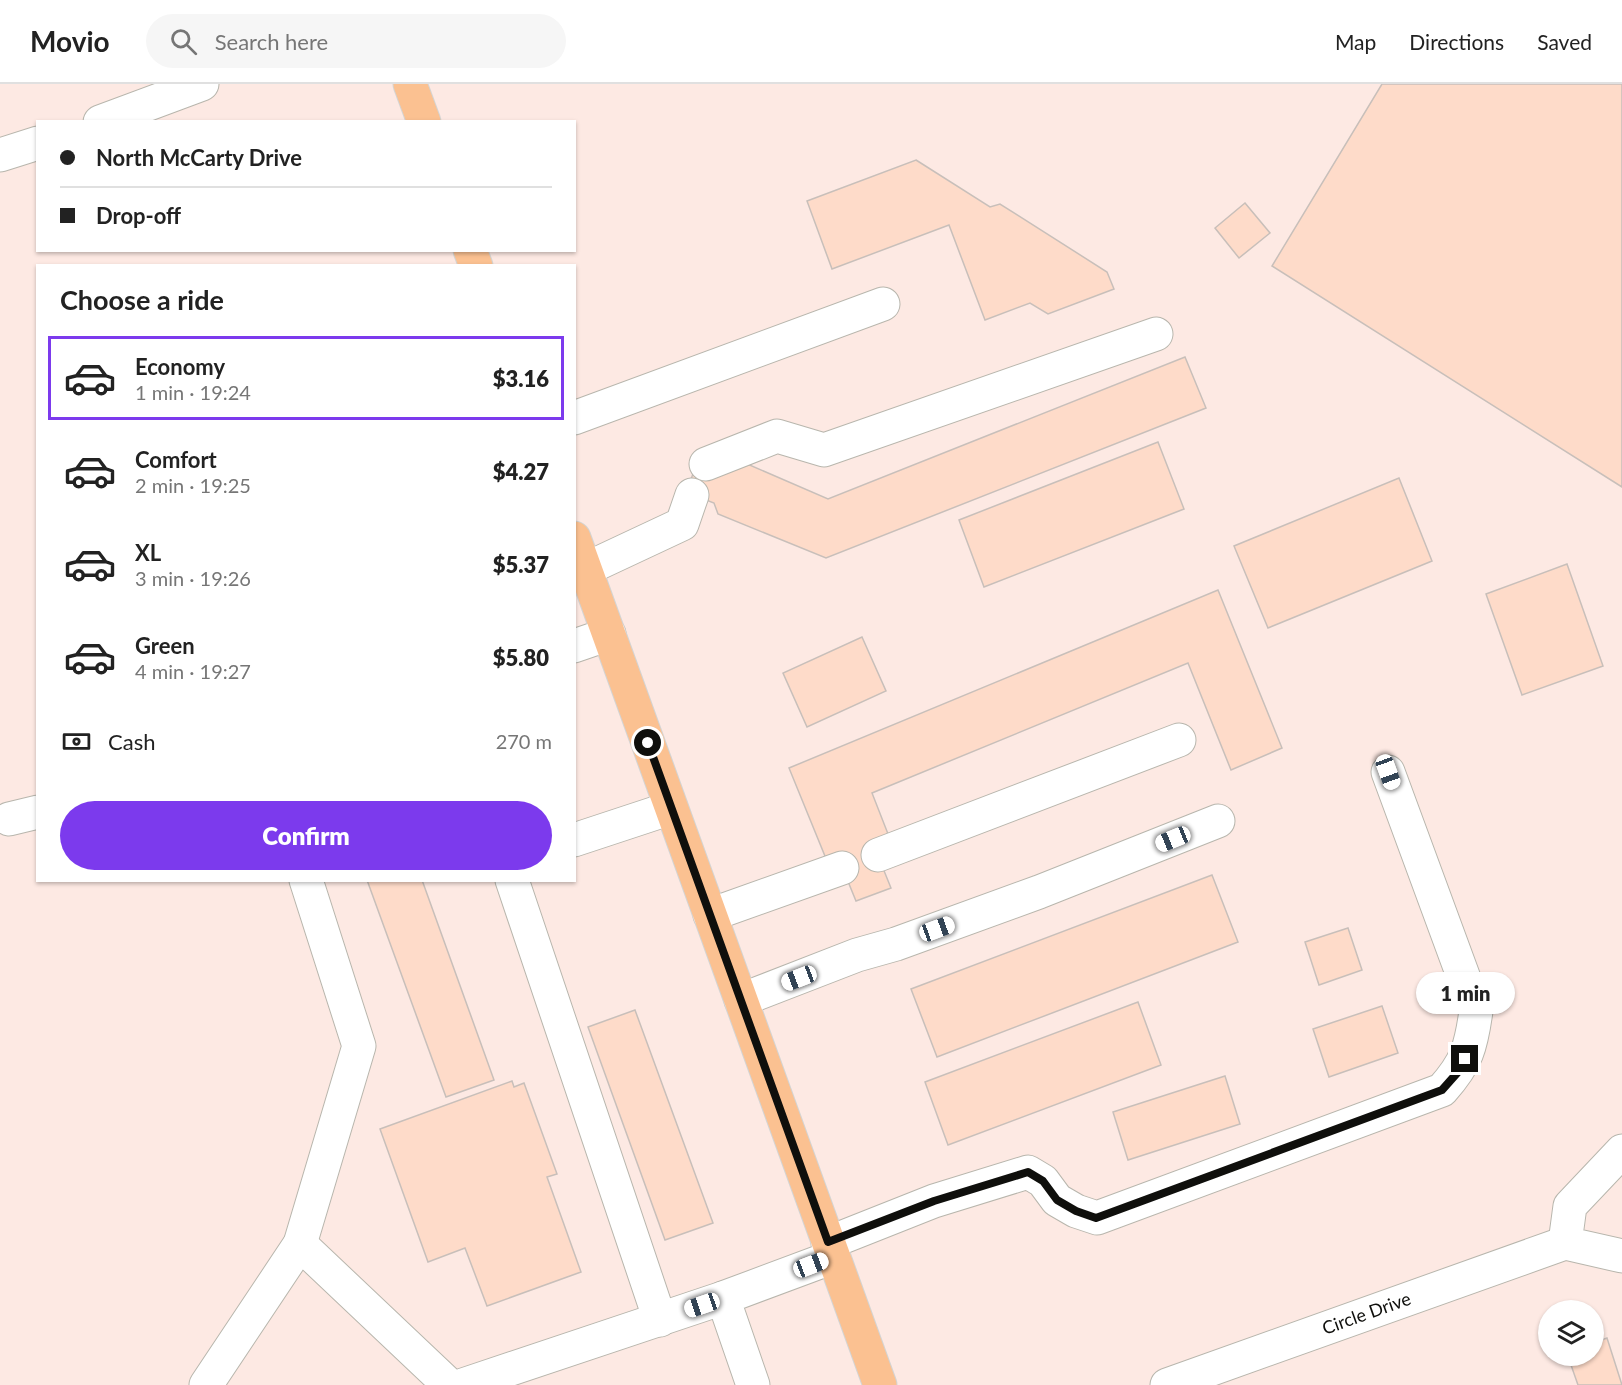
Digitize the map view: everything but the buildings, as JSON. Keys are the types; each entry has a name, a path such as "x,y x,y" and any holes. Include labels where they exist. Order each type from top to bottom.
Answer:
{"main road":[{"path":"410,84 423,120"},
{"path":"576,543 880,1385"}],"street":[{"path":"105,120 202,84"},
{"path":"0,155 36,144"},
{"path":"576,417 883,304"},
{"path":"706,464 777,436 824,450 1156,334"},
{"path":"586,569 682,524 692,495"},
{"path":"576,645 609,634"},
{"path":"878,855 1179,740"},
{"path":"464,1385 723,1298 934,1201 1028,1172 1043,1181 1057,1200 1076,1211 1096,1218 1442,1090 1458,1072 1471,1047 1476,1011 1388,772"},
{"path":"576,839 671,808"},
{"path":"741,1000 857,955 896,944 1039,892 1218,821"},
{"path":"710,915 842,868"},
{"path":"206,1385 300,1244 359,1046 307,882"},
{"path":"514,882 660,1320"},
{"path":"1622,1151 1570,1206 1565,1244 1622,1256"},
{"path":"300,1244 449,1385"},
{"name":"Circle Drive","path":"1167,1385 1565,1244"},
{"path":"723,1298 753,1385"}],"shaded area":[{"path":"0,84 1622,84 1622,1385 0,1385"}],"route":[{"path":"648,743 828,1242 934,1201 1028,1172 1043,1181 1057,1200 1076,1211 1096,1218 1442,1090 1458,1072 1465,1059"}]}
